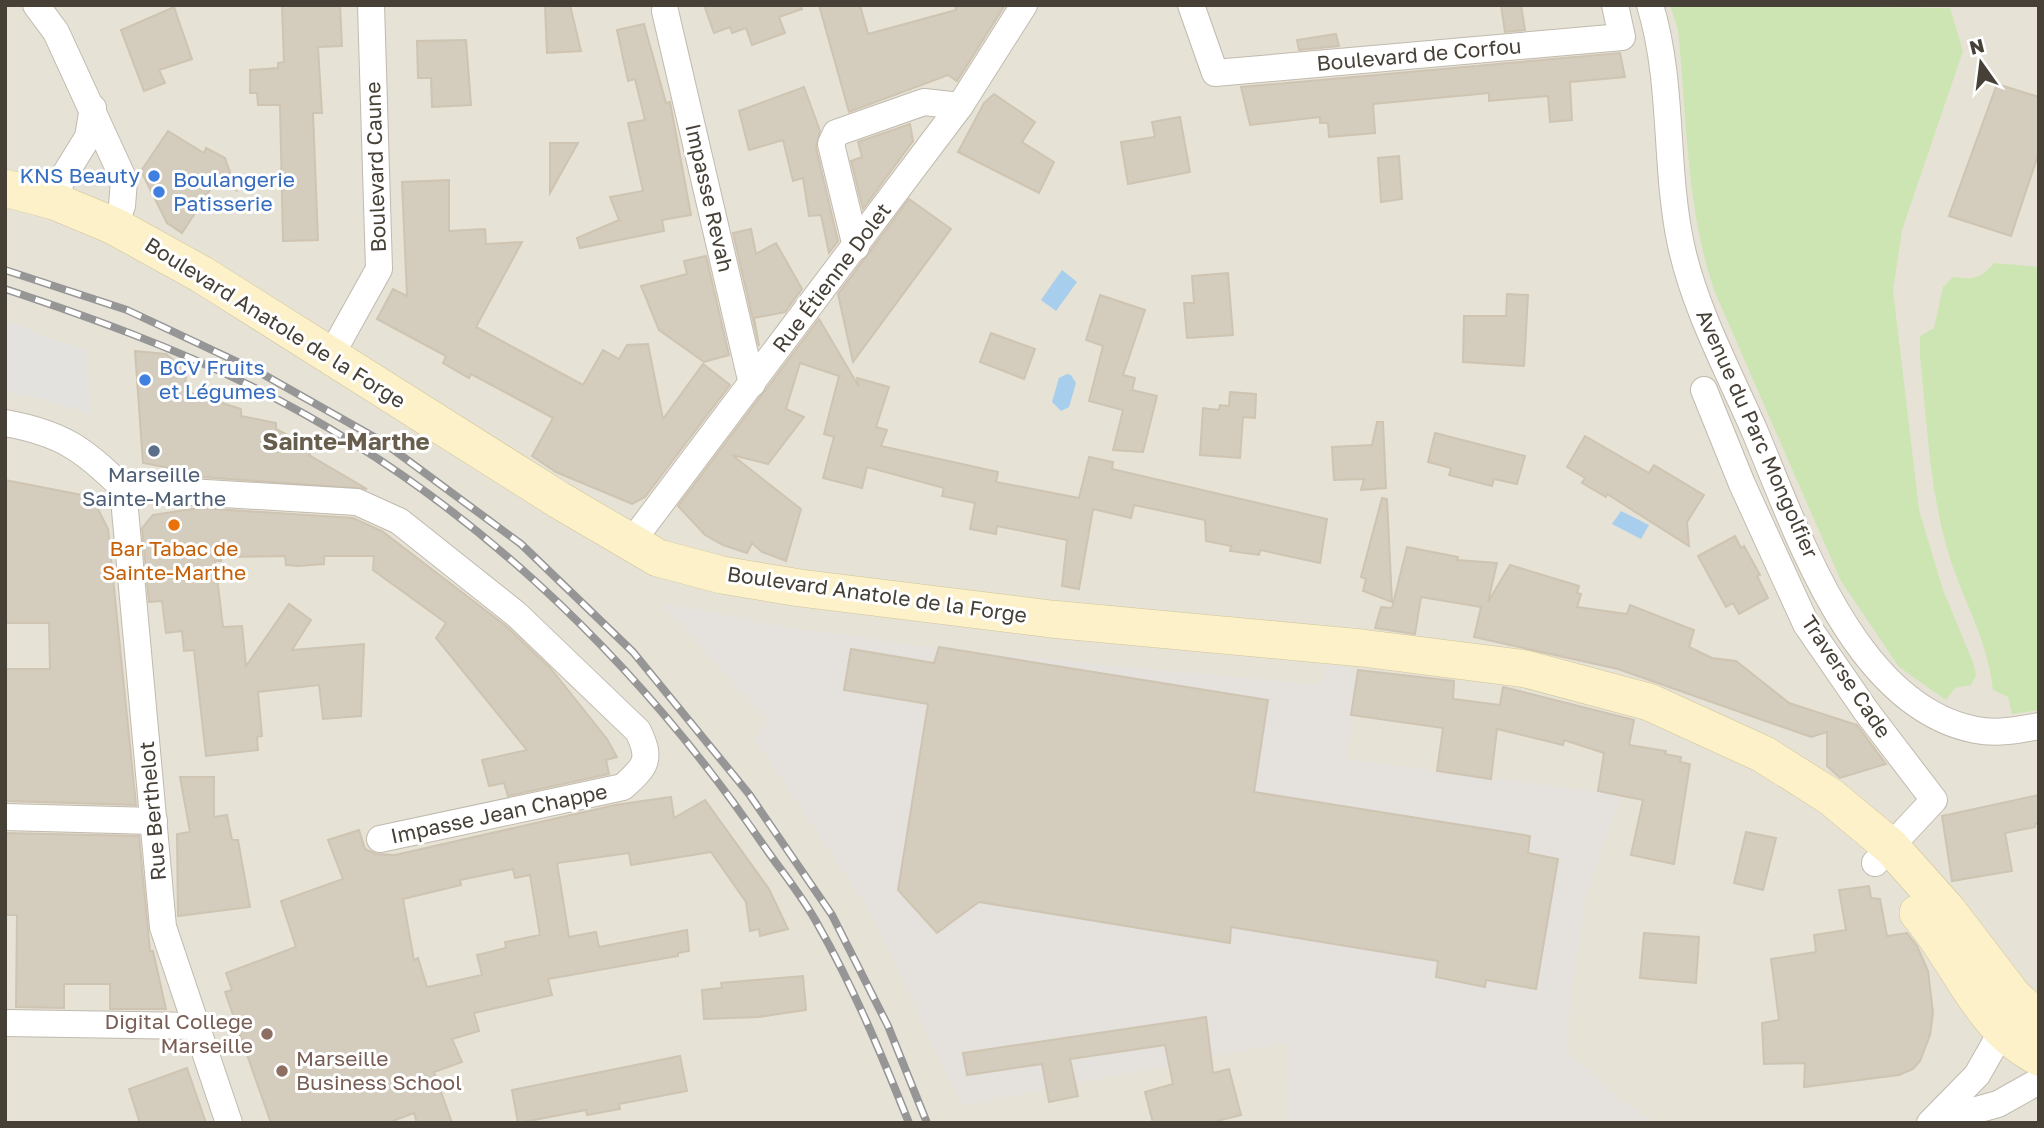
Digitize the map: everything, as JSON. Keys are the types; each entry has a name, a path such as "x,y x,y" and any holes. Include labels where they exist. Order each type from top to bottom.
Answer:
{"main road":[{"name":"Boulevard Anatole de la Forge","path":"5,188 54,201 114,226 201,274 630,544 658,558 800,589 1051,619 1362,648 1526,669 1649,702 1763,754 1831,797 1883,855 1948,911 2005,987 2022,1019"},
{"name":"Boulevard Anatole de la Forge","path":"1883,855 1952,958 2022,1019"},
{"path":"2022,1019 2039,1057"}],"street":[{"path":"36,5 56,32 124,180 122,206 114,226"},
{"name":"Boulevard Caune","path":"330,357 379,269 371,5"},
{"name":"Rue Étienne Dolet","path":"630,544 960,106 1024,5"},
{"name":"Boulevard de Corfou","path":"1191,5 1216,73 1622,37 1615,5"},
{"name":"Avenue du Parc Mongolfier","path":"1650,5 1660,37 1669,108 1675,213 1693,289 1803,545 1843,620 1871,662 1893,685 1939,716 1978,730 1997,732 2039,726"},
{"name":"Impasse Revah","path":"665,11 752,384"},
{"path":"856,247 831,144 836,133 924,102 960,106"},
{"path":"54,201 62,178 88,137 93,108"},
{"name":"Traverse Cade","path":"1704,390 1742,484 1806,624 1866,711 1934,800 1883,855"},
{"path":"5,423 49,433 71,442 92,456 123,488"},
{"name":"Rue Berthelot","path":"123,488 163,927 194,1026 229,1123"},
{"name":"Impasse Jean Chappe","path":"123,488 358,502 399,521 516,614 638,731 647,751 643,769 624,788 380,839"},
{"path":"5,817 154,821"},
{"path":"1931,1123 1977,1075 2022,1019"},
{"path":"5,1023 194,1026"},
{"path":"1931,1123 1998,1104 2039,1081"}],"shaded area":[{"path":"5,5 2039,5 2039,1123 5,1123"},
{"path":"5,319 53,340 86,349 90,414 44,399 5,392"},
{"path":"659,601 770,624 940,649 1320,685 1326,665 1358,669 1347,759 1621,795 1586,896 1571,994 1568,1052 1628,1106 1653,1119 1651,1123 1285,1123 1288,1042 962,1106 869,910 755,739 767,721"}],"green space":[{"path":"1670,5 1950,8 1963,51 1902,230 1893,290 1919,510 1943,590 1976,675 1971,685 1955,688 1946,700 1899,667 1841,581 1714,290 1698,227 1689,162 1678,30"},
{"path":"1994,263 2039,267 2039,710 2012,714 2008,697 1993,690 1980,634 1953,566 1941,525 1929,453 1920,357 1920,336 1934,328 1943,287 1953,277 1971,278 1981,275"}],"water":[{"path":"1062,270 1077,282 1056,311 1041,300"},
{"path":"1071,375 1076,383 1069,407 1061,411 1052,402 1059,378"},
{"path":"1621,511 1649,525 1641,539 1612,524"}],"building":[{"path":"282,5 340,5 342,46 318,47 322,113 313,113 318,240 283,241 280,105 258,105 257,93 250,93 250,70 278,68 278,63 284,62"},
{"path":"545,5 570,5 581,51 547,53"},
{"path":"704,5 801,5 802,9 779,17 785,33 752,45 746,28 732,33 730,27 714,33"},
{"path":"819,5 860,5 868,34 956,10 955,5 1005,5 957,81 948,75 849,112"},
{"path":"1501,5 1521,5 1525,30 1505,32"},
{"path":"174,7 192,59 159,70 165,83 144,91 121,30"},
{"path":"644,24 666,103 670,102 691,215 662,220 664,231 580,248 577,238 619,220 610,197 643,191 628,123 645,120 635,79 628,81 617,30"},
{"path":"1336,34 1339,46 1299,50 1297,40"},
{"path":"466,40 471,105 432,107 431,78 418,78 417,41"},
{"path":"1620,53 1625,77 1570,82 1572,120 1550,122 1548,96 1489,101 1489,93 1373,104 1375,133 1329,137 1328,123 1320,123 1320,117 1250,125 1241,87"},
{"path":"1997,84 2039,97 2039,152 2011,236 1949,216"},
{"path":"804,87 820,131 816,148 838,241 829,253 821,215 809,216 803,178 793,181 783,140 749,150 739,111"},
{"path":"994,94 1035,122 1022,142 1054,162 1039,193 958,152 984,103"},
{"path":"1180,117 1190,172 1128,184 1121,142 1155,137 1152,122"},
{"path":"910,124 913,141 863,209 851,161 862,157 858,142"},
{"path":"168,131 204,153 206,148 225,158 236,190 217,179 182,233 167,223 141,171"},
{"path":"550,143 578,143 550,193"},
{"path":"1399,156 1402,199 1381,202 1378,158"},
{"path":"449,180 449,231 485,229 486,244 522,242 476,327 583,385 603,350 619,359 627,345 648,344 663,419 703,364 730,385 645,497 632,504 556,472 532,456 553,418 471,374 469,378 443,363 446,356 377,319 393,289 407,296 402,182"},
{"path":"909,199 951,229 853,362 838,294"},
{"path":"751,229 756,254 776,243 802,289 785,312 754,318 759,346 733,233"},
{"path":"706,256 729,355 704,362 659,330 641,286 687,274 684,261"},
{"path":"1228,273 1233,335 1187,338 1184,303 1194,303 1192,276"},
{"path":"1507,294 1528,295 1524,366 1463,362 1464,316 1506,316"},
{"path":"1100,295 1145,310 1123,375 1135,378 1132,390 1157,396 1143,452 1113,450 1123,410 1089,401 1103,346 1086,340"},
{"path":"819,319 859,387 857,378 889,387 876,427 887,430 881,446 998,472 996,482 1079,498 1089,457 1113,462 1112,469 1327,519 1320,563 1260,550 1259,555 1230,551 1231,546 1206,541 1205,520 1134,505 1131,518 1093,509 1079,589 1062,586 1067,540 997,526 996,534 970,529 975,503 942,496 944,488 867,467 862,488 823,478 834,437 824,434 839,376 800,363 786,409 804,417 768,464 732,455 801,509 786,561 762,552 752,543 747,553 723,545 705,535 678,506"},
{"path":"991,333 1035,349 1024,379 980,362"},
{"path":"135,351 166,354 180,366 179,377 186,377 184,391 241,409 241,416 276,423 276,429 312,448 309,455 367,489 201,477 201,474 143,463"},
{"path":"1230,392 1256,394 1255,418 1243,417 1240,458 1200,455 1203,408 1219,410 1220,405 1229,406"},
{"path":"1377,422 1383,422 1386,488 1361,490 1364,479 1334,480 1332,447 1372,445"},
{"path":"1435,433 1525,456 1517,484 1494,479 1492,486 1449,475 1451,468 1428,462"},
{"path":"1585,436 1649,473 1654,465 1704,495 1687,522 1689,546 1607,494 1606,497 1582,483 1585,478 1567,467"},
{"path":"5,480 92,497 108,529 136,805 5,801 5,669 50,669 49,623 5,623"},
{"path":"1382,498 1387,499 1392,602 1363,591 1366,579 1361,577"},
{"path":"199,508 353,518 382,531 506,626 551,669 607,739 617,757 606,760 609,774 508,796 504,783 489,786 482,760 527,750 436,638 446,623 373,570 374,556 324,556 324,564 298,566 286,565 285,556 221,557 221,561 215,561 223,627 242,626 246,666 289,604 311,620 292,650 364,644 361,716 323,719 319,685 258,692 262,736 257,737 258,750 206,756 194,650 184,651 182,631 166,633 162,601 149,602 142,528 153,515"},
{"path":"1735,536 1741,548 1744,546 1760,575 1757,576 1768,598 1739,614 1733,603 1726,607 1698,556"},
{"path":"1407,547 1458,557 1457,560 1497,563 1488,602 1510,565 1579,586 1577,593 1581,594 1577,607 1627,614 1630,605 1694,630 1689,647 1712,658 1736,661 1789,703 1857,725 1886,764 1840,778 1827,766 1827,732 1811,737 1618,669 1474,637 1481,607 1421,597 1415,634 1375,628 1381,607 1392,608"},
{"path":"939,647 1268,700 1254,792 1530,836 1528,853 1558,859 1536,989 1486,980 1485,987 1436,977 1438,961 1231,927 1230,943 979,902 937,933 898,890 928,704 844,690 851,649 934,663"},
{"path":"1358,670 1454,681 1453,699 1500,705 1503,687 1634,720 1629,745 1666,751 1665,754 1681,757 1680,762 1690,764 1674,864 1631,855 1643,800 1598,791 1604,753 1564,740 1563,745 1497,729 1491,779 1437,771 1443,728 1351,715"},
{"path":"180,777 214,777 214,817 227,815 232,840 238,840 250,907 178,916 177,834 190,832"},
{"path":"2039,795 2039,823 2035,824 2035,827 2005,833 2012,871 1952,881 1942,816"},
{"path":"671,797 674,818 705,800 769,889 788,929 760,936 759,929 750,931 746,902 711,852 631,865 629,853 557,863 569,937 596,932 599,947 687,930 689,951 678,953 678,956 548,979 552,995 474,1013 479,1031 452,1039 462,1062 434,1072 452,1123 417,1123 414,1113 387,1123 271,1123 225,992 232,990 226,973 296,947 281,901 343,879 328,840 359,830 365,849 376,854 395,855 615,805","holes":["513,869 515,878 530,875 540,935 505,942 506,948 477,955 482,975 427,987 418,958 414,960 403,899 461,885 460,880"]},
{"path":"1746,832 1776,838 1763,890 1734,883"},
{"path":"5,833 139,836 150,951 153,951 166,1009 110,1009 110,984 64,984 64,1008 16,1007 17,915 5,915"},
{"path":"1869,886 1871,898 1880,899 1887,936 1907,933 1917,946 1928,971 1933,1013 1930,1035 1920,1061 1913,1069 1899,1075 1804,1087 1805,1063 1764,1064 1762,1023 1779,1020 1771,959 1816,952 1814,935 1846,930 1839,890"},
{"path":"1644,933 1699,937 1696,983 1640,978"},
{"path":"803,976 806,1010 758,1017 704,1019 702,990 722,988 721,983"},
{"path":"1206,1017 1213,1073 1229,1069 1241,1115 1209,1123 1153,1123 1145,1092 1173,1084 1165,1045 1070,1059 1078,1096 1049,1102 1042,1064 967,1075 963,1053"},
{"path":"680,1056 687,1091 619,1104 620,1109 587,1115 586,1110 518,1123 512,1090"},
{"path":"187,1068 206,1123 140,1123 129,1089"}],"railway":[{"path":"5,270 127,310 259,372 383,442 521,544 633,652 749,794 832,915 888,1026 927,1123"},
{"path":"5,289 98,321 189,357 249,385 326,427 400,473 470,526 536,582 599,643 658,707 713,775 799,895 831,949 855,998 909,1123"}],"place":[{"name":"KNS Beauty","path":"154,176"},
{"name":"Boulangerie Patisserie","path":"159,192"},
{"name":"BCV Fruits et Légumes","path":"145,380"},
{"name":"Marseille Sainte-Marthe","path":"154,451"},
{"name":"Bar Tabac de Sainte-Marthe","path":"174,525"},
{"name":"Digital College Marseille","path":"267,1034"},
{"name":"Marseille Business School","path":"282,1071"}],"district":[{"name":"Sainte-Marthe","path":"346,442"}]}
